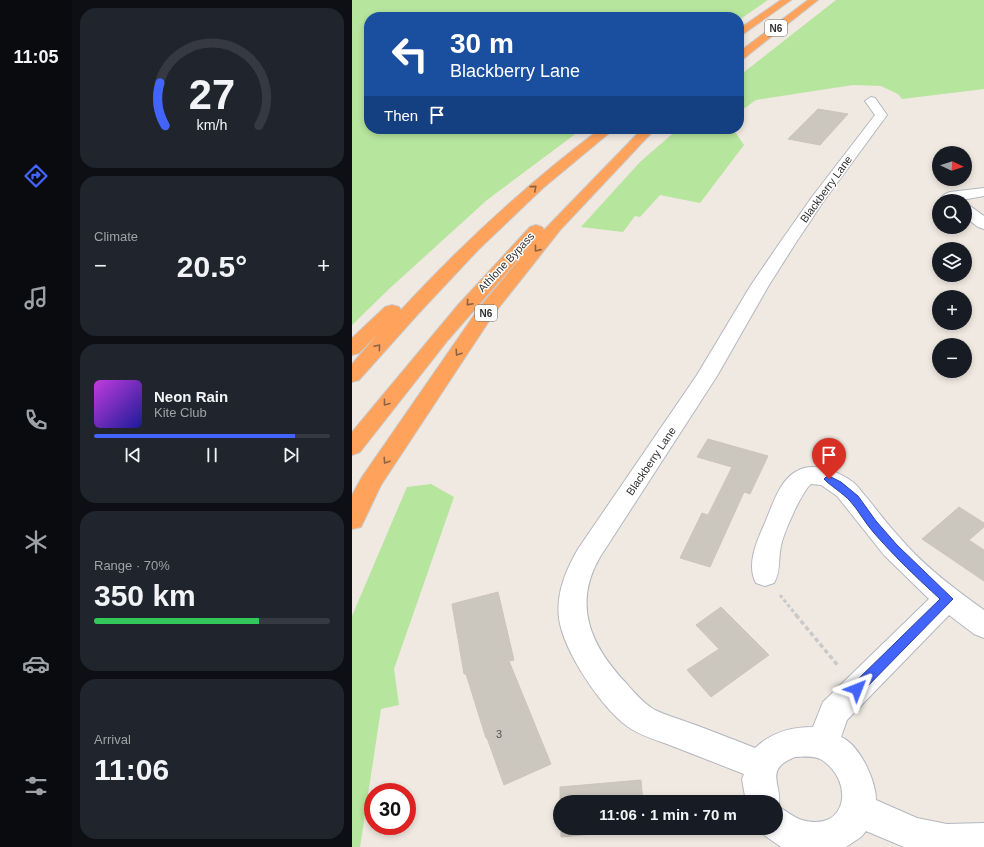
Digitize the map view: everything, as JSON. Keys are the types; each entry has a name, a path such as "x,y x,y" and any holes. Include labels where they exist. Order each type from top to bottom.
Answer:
{"highway":[{"name":"N6","path":"744,30 787,0"},
{"name":"N6","path":"744,53 814,0"},
{"path":"352,350 452,253 505,213 572,155 601,134"},
{"name":"Athlone Bypass","path":"352,447 403,381 500,267 570,195 640,134"},
{"name":"N6","path":"352,520 370,484 486,312 555,226 644,134"},
{"path":"352,376 406,314 505,213"}],"street":[{"name":"Blackberry Lane","path":"762,766 644,720 628,708 588,657 579,638 573,619 575,585 590,552 708,376 764,279 817,200 881,115 871,101"},
{"path":"970,194 984,192"},
{"path":"972,215 984,224"},
{"path":"764,575 768,545 792,490 799,481 806,476 818,476 829,479 846,490 872,524 893,548 947,599 984,626"},
{"path":"823,744 834,712 947,599"},
{"path":"762,795 759,780 762,766 770,754 781,746 794,741 809,740 823,744 837,752 849,764 857,778 860,794 858,810 851,823 840,833 825,839 808,840 792,834 783,828"},
{"path":"858,810 917,835 946,841 984,840"}],"path":[{"path":"764,575 857,689"}],"green space":[{"path":"352,0 768,0 744,17 744,12 364,12 364,134 575,134 487,200 389,289 352,325"},
{"path":"836,0 984,0 984,89 902,99 898,94 881,86 853,85 756,100 744,108 744,72"},
{"path":"672,134 736,134 744,145 700,203 660,195 640,217 635,216 623,232 581,227 640,162"},
{"path":"431,484 454,497 394,669 399,705 381,709 370,783 364,783 364,821 360,847 352,847 352,616 407,487"}],"building":[{"path":"818,109 848,114 820,145 788,139"},
{"path":"708,439 768,456 750,494 744,492 710,567 680,558 702,513 708,515 732,467 697,457"},
{"path":"959,507 984,523 984,527 969,540 984,550 984,581 922,539"},
{"path":"498,592 514,660 509,661 551,764 504,785 486,738 466,674 464,674 452,604"},
{"path":"721,607 769,655 711,697 687,670 719,649 696,625"},
{"path":"641,780 642,795 560,795 560,787"},
{"path":"561,835 582,835 561,837"}],"route":[{"path":"829,479 846,490 872,524 893,548 947,599 857,689"}]}
